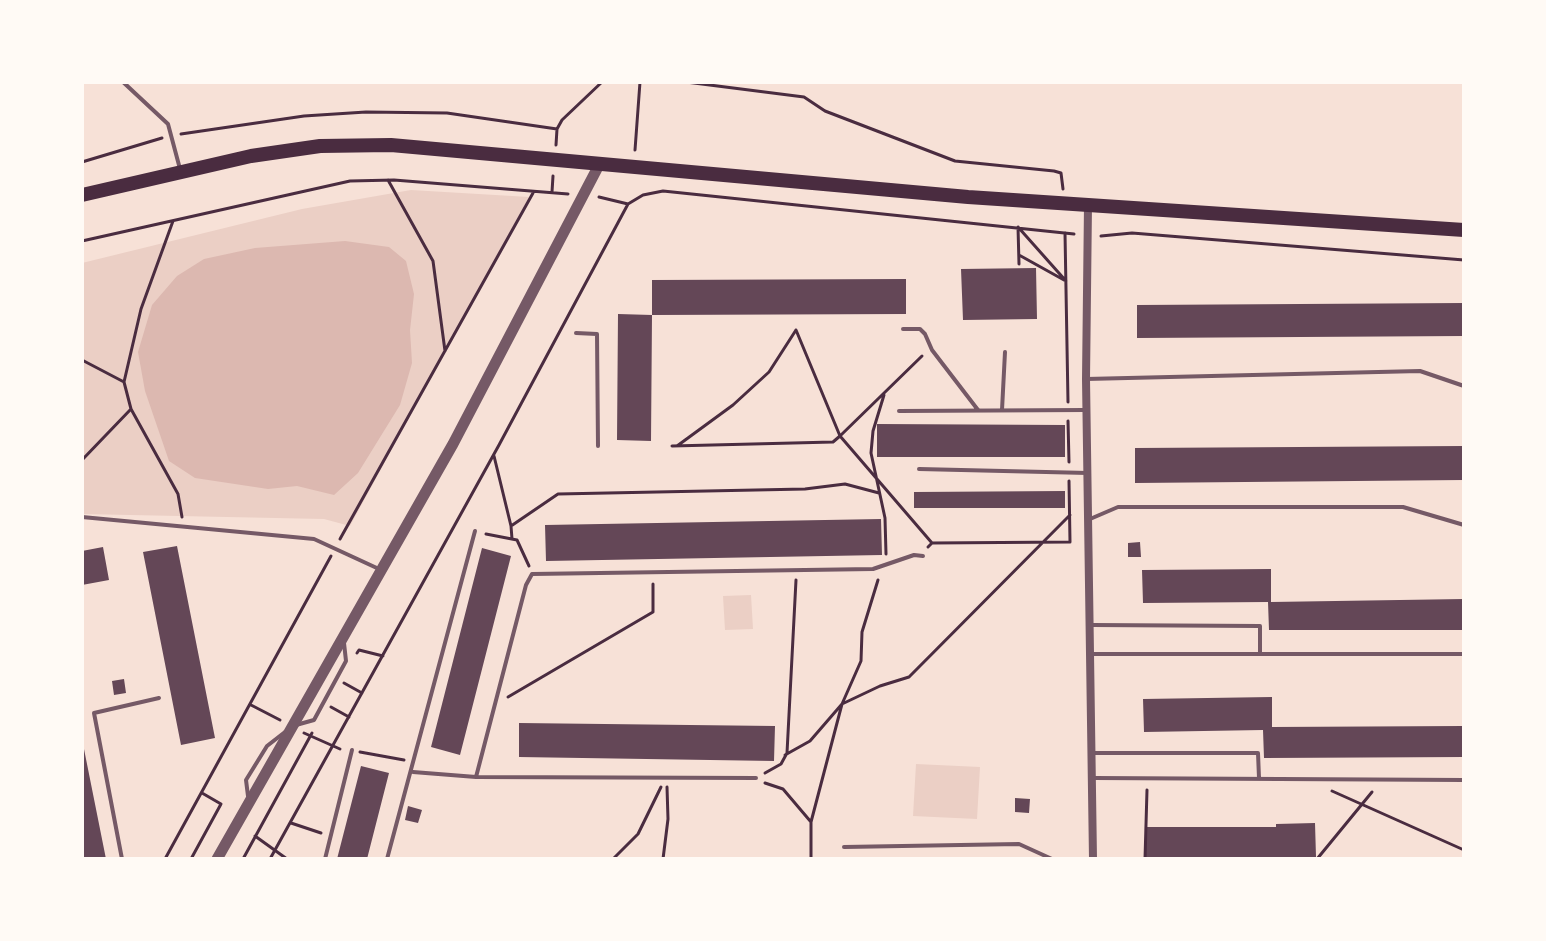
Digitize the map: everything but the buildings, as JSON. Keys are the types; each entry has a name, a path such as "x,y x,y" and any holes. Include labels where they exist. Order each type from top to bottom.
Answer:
{"highway":[{"path":"82,195 251,156 391,145 1062,204 1464,230"}],"street":[{"path":"217,859 453,444 599,165"},
{"path":"1088,205 1086,379 1090,473 1093,859"}],"lane":[{"path":"123,82 168,124 180,171"},
{"path":"903,329 920,329 932,350 978,410"},
{"path":"576,333 597,334 598,446"},
{"path":"1002,410 1005,352"},
{"path":"1086,379 1420,371 1464,386"},
{"path":"899,411 1087,409"},
{"path":"919,469 1090,473"},
{"path":"1090,519 1118,507 1403,507 1464,525"},
{"path":"82,517 314,539 381,570"},
{"path":"387,859 401,799 413,772 475,531"},
{"path":"476,777 526,585 532,574 796,571 883,566 914,555 923,556"},
{"path":"1092,625 1260,626 1260,654"},
{"path":"1092,654 1464,654"},
{"path":"122,859 94,713 159,698"},
{"path":"325,859 352,750"},
{"path":"1094,753 1258,753 1259,778"},
{"path":"413,772 476,777 756,778"},
{"path":"1094,778 1464,780"},
{"path":"844,847 1019,844 1052,859"}],"path":[{"path":"82,162 172,136 304,116 366,112 447,113 557,129 562,120 602,82"},
{"path":"635,168 640,82"},
{"path":"686,82 804,97 825,111 955,161 1061,173 1062,204"},
{"path":"82,241 303,189 350,181 388,180 584,196 628,204"},
{"path":"388,180 433,261 445,351"},
{"path":"270,859 494,456 628,204 643,195 663,191 1065,233 1132,233 1464,260"},
{"path":"165,859 533,193"},
{"path":"173,220 141,309 124,382 131,409 178,494 184,528"},
{"path":"1018,227 1019,264"},
{"path":"1018,227 1066,281"},
{"path":"1065,233 1070,542"},
{"path":"1019,255 1066,281"},
{"path":"932,350 918,358 884,395 840,436 833,442 674,446 733,405 769,372 796,330 840,436 932,543 1090,541"},
{"path":"82,360 124,382"},
{"path":"811,859 811,822 842,704 861,661 862,632 888,546 871,453 873,431 884,395"},
{"path":"82,460 131,409"},
{"path":"494,456 512,539"},
{"path":"511,526 558,494 805,489 845,484 879,493"},
{"path":"785,755 810,741 842,704 909,677 1070,515"},
{"path":"455,527 517,540 532,574"},
{"path":"923,556 932,543"},
{"path":"796,571 785,755 781,764 756,778 771,787 783,789 811,822"},
{"path":"495,706 653,612 653,572"},
{"path":"353,660 359,650 383,656"},
{"path":"347,671 341,681 363,693"},
{"path":"322,716 328,705 349,717"},
{"path":"243,859 316,726"},
{"path":"332,748 415,762"},
{"path":"613,859 638,834 666,776"},
{"path":"663,859 668,819 666,776"},
{"path":"1145,859 1147,778"},
{"path":"1307,778 1361,806 1464,850"},
{"path":"1317,859 1382,779"},
{"path":"191,859 221,804 202,793"},
{"path":"291,823 330,836"},
{"path":"255,836 287,859"}],"shaded area":[{"path":"411,190 529,197 350,526 324,519 82,514 82,263 302,209"},
{"path":"345,241 389,247 406,261 414,294 410,330 412,363 400,405 358,473 334,495 297,486 268,489 195,478 169,461 145,391 138,352 152,305 177,276 204,259 255,248"},
{"path":"751,595 753,629 725,630 723,596"},
{"path":"916,764 980,767 977,819 913,816"}]}
